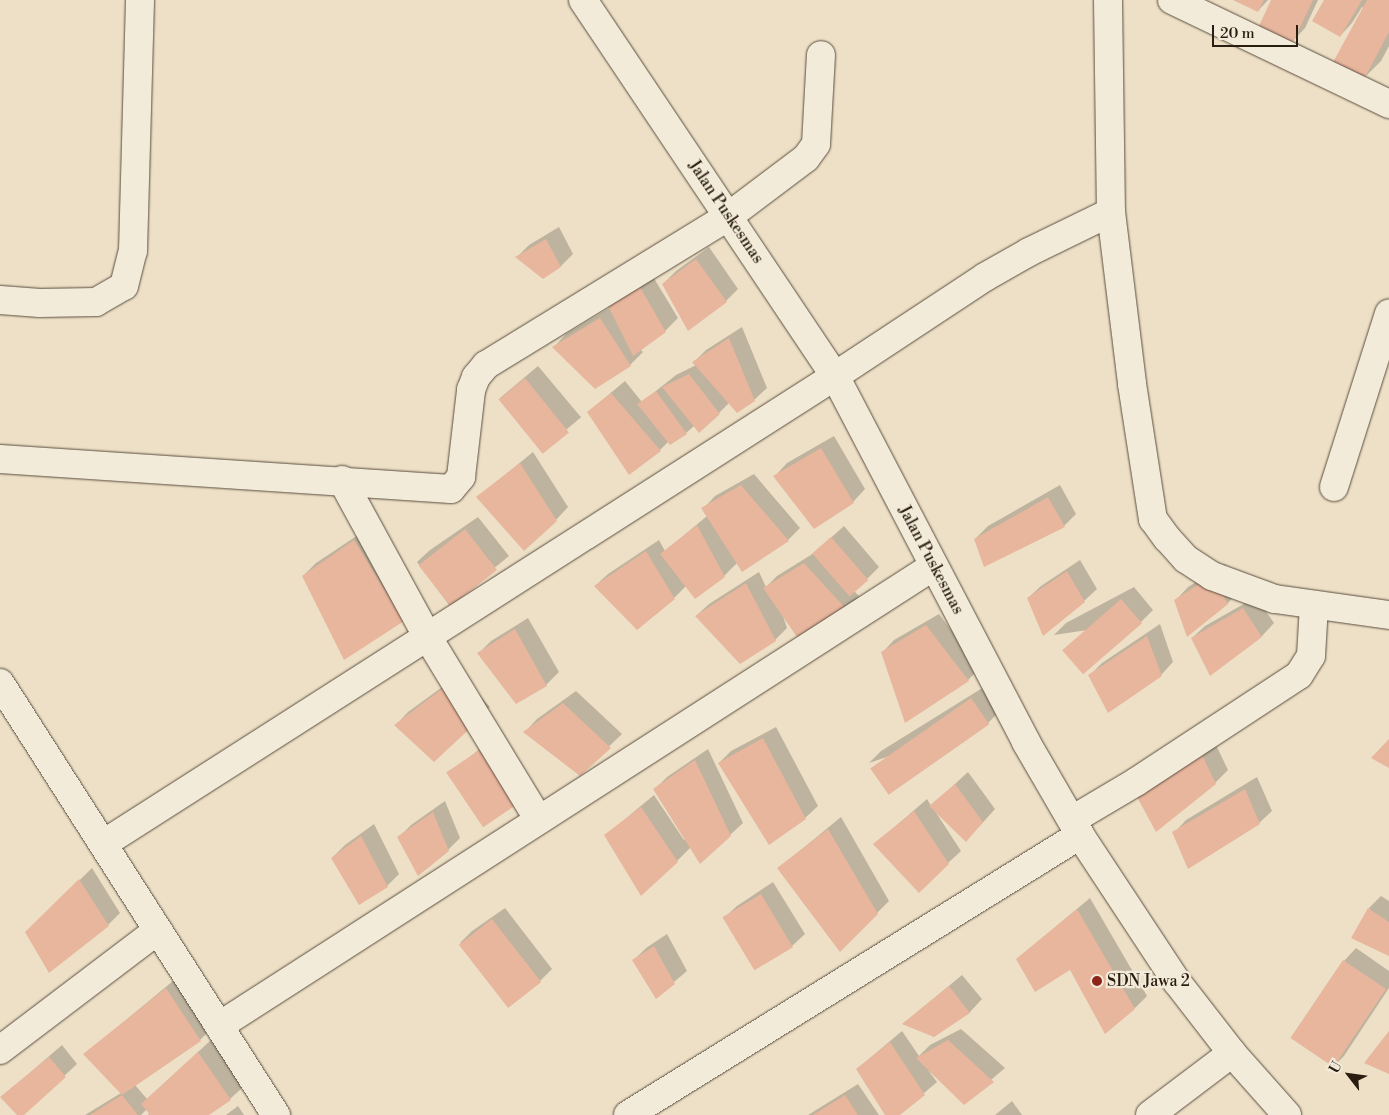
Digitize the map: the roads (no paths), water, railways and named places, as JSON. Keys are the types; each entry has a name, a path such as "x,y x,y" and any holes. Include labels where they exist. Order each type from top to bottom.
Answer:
{"street":[{"path":"0,300 96,302 124,286 133,251 140,0"},
{"name":"Jalan Puskesmas","path":"583,0 835,376 1026,742 1076,827 1177,982 1232,1053 1287,1115"},
{"path":"1108,0 1111,212 1134,393 1153,519 1167,538 1186,558 1212,576 1276,599 1389,615"},
{"path":"1172,0 1202,6 1389,104"},
{"path":"0,459 342,480 451,489 461,477 471,390 476,377 486,365 729,216 806,158 816,144 821,55"},
{"path":"103,844 835,376 985,277 1029,252 1111,212"},
{"path":"1334,487 1389,314"},
{"path":"342,480 427,636 538,820"},
{"path":"219,1026 934,566"},
{"path":"628,1115 1076,827 1136,782 1299,675 1311,656 1314,604"},
{"path":"0,683 276,1115"},
{"path":"0,1050 158,930"},
{"path":"1150,1115 1232,1053"}],"place":[{"name":"SDN Jawa 2","path":"1097,981"}]}
